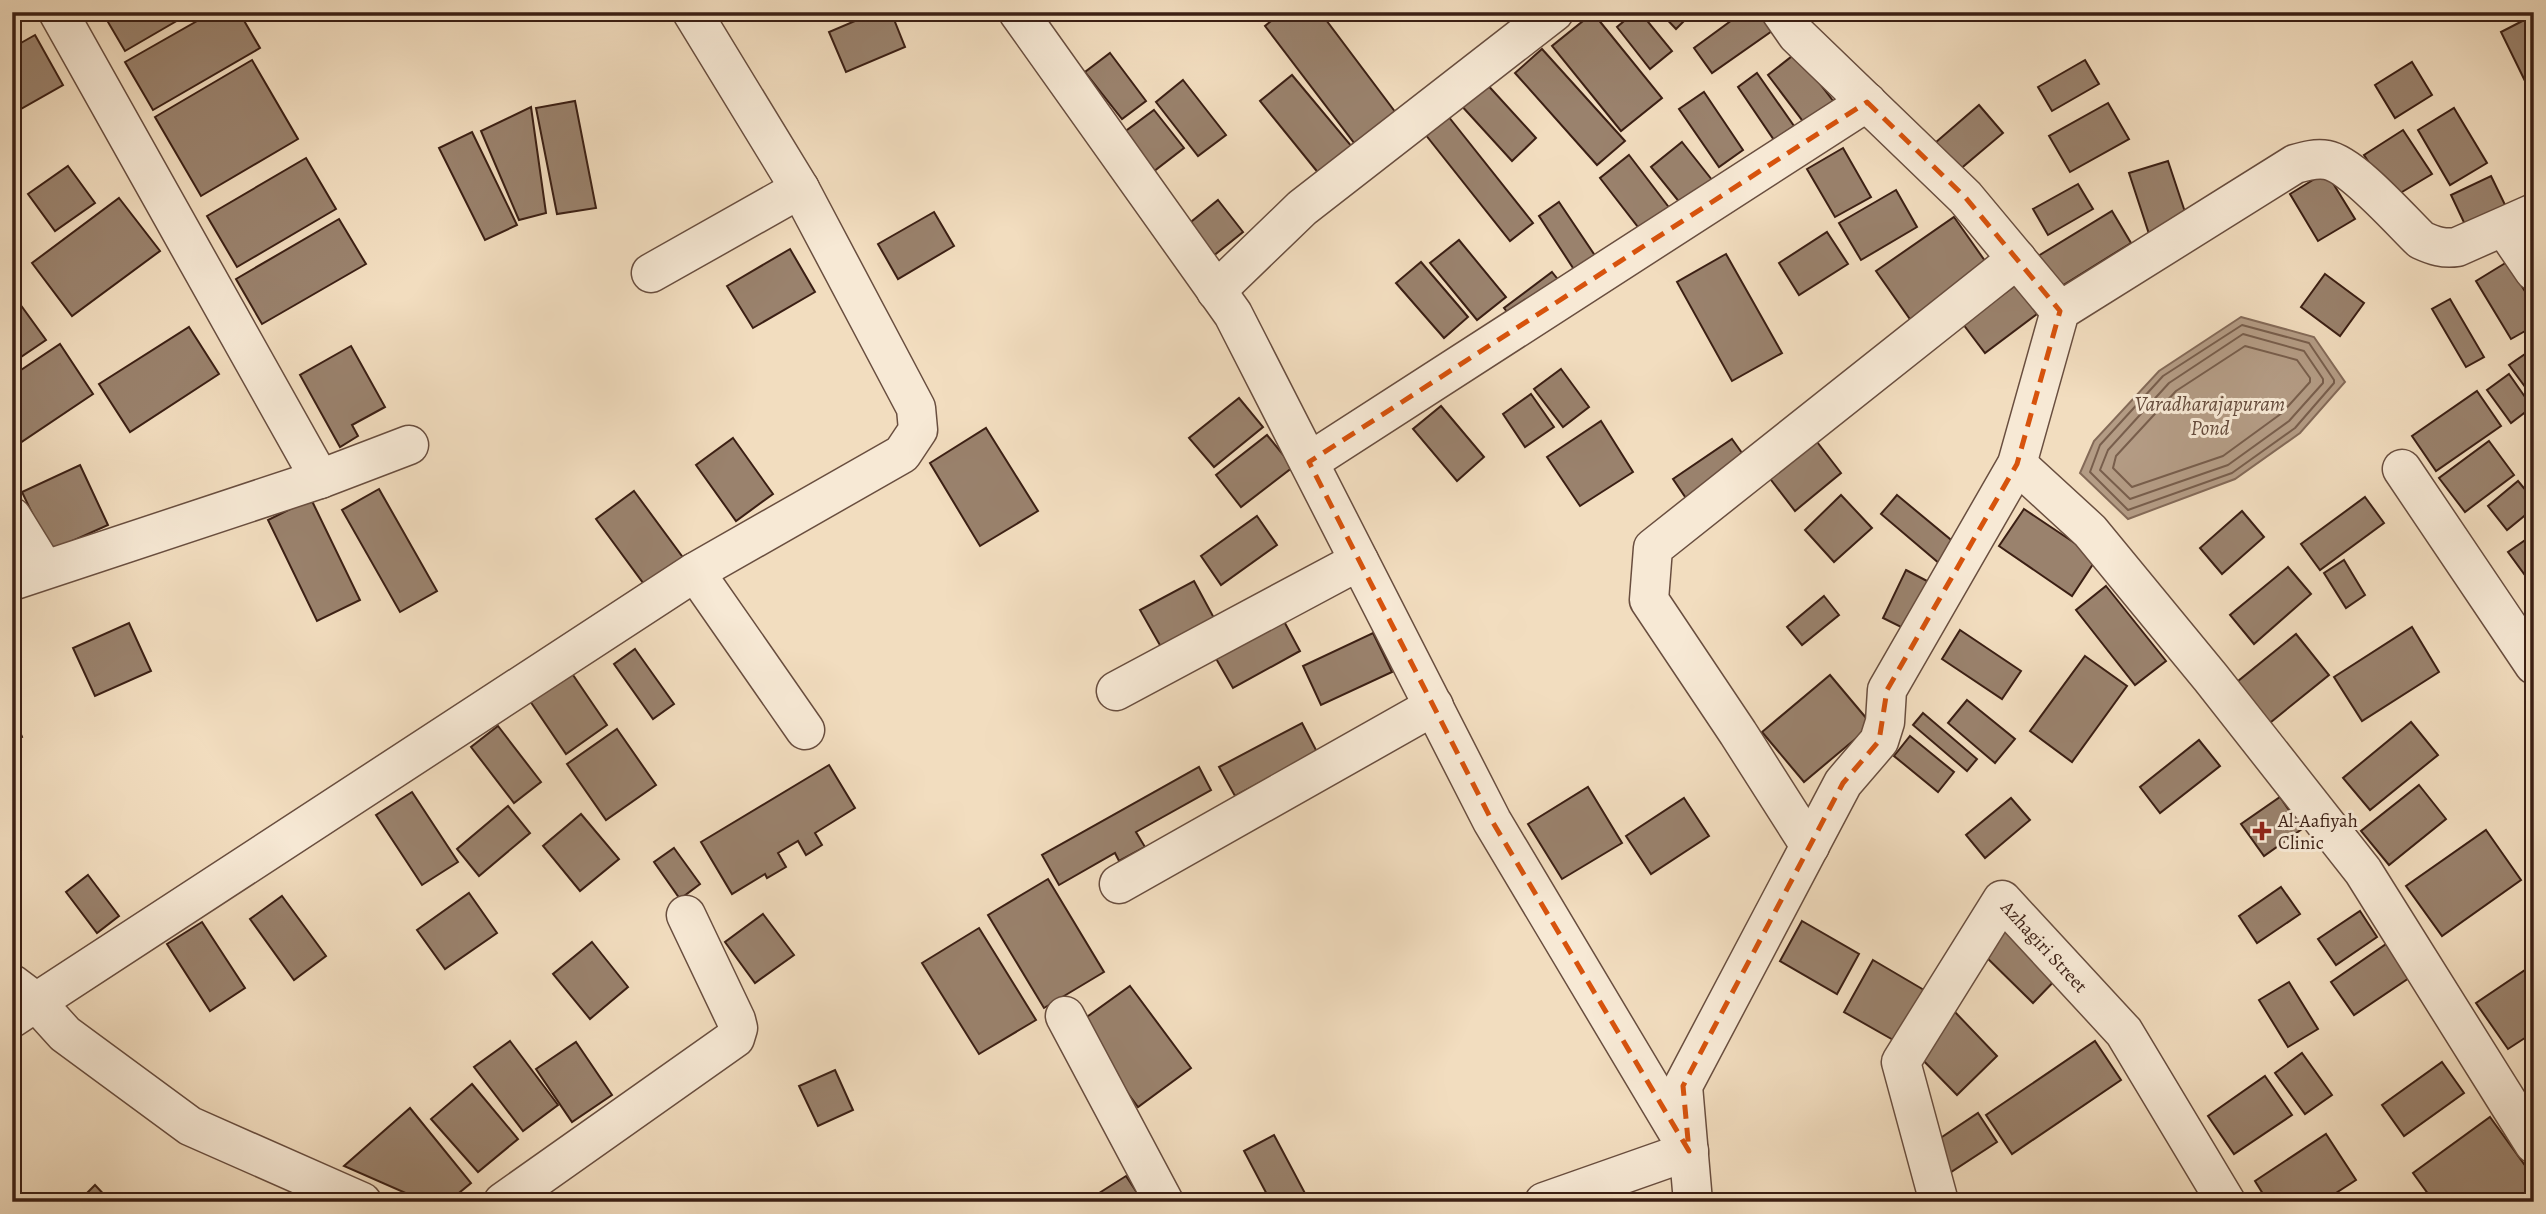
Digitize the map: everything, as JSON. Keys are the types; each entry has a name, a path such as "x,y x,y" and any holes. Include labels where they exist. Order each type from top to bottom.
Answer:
{"street":[{"path":"58,12 320,479"},
{"path":"362,1202 190,1126 20,1001 695,572 902,454 918,430 916,408 800,189 691,12"},
{"path":"1018,12 1233,314 1492,821 1689,1151"},
{"path":"1216,291 1302,208 1554,12"},
{"path":"1781,12 1797,35 1965,197 2060,311"},
{"path":"1309,462 1867,102"},
{"path":"1693,1202 1683,1086 1843,783 1879,741 1885,722 1887,690 2017,464 2060,311 2295,164 2311,160 2327,160 2344,167 2421,240 2433,246 2446,249 2458,247 2519,220 2534,271"},
{"path":"651,273 800,189"},
{"path":"1810,846 1649,600 1653,548 2017,259"},
{"path":"12,516 28,575 320,479 409,445"},
{"path":"2017,464 2090,531 2211,678 2363,871 2534,1144"},
{"path":"2402,469 2534,665"},
{"path":"1116,691 1359,561"},
{"path":"695,572 806,730"},
{"path":"1119,884 1434,706"},
{"name":"Azhagiri Street","path":"1939,1202 1901,1062 2002,900 2124,1032 2226,1202"},
{"path":"503,1202 735,1038 738,1028 736,1020 687,915"},
{"path":"1065,1016 1164,1202"},
{"path":"1544,1202 1689,1151"}],"highlighted area":[{"path":"1867,102 1965,197 2060,311 2017,464 1887,690 1879,741 1843,783 1683,1086 1689,1151 1492,821 1309,462"}],"water":[{"name":"Varadharajapuram Pond","path":"2241,317 2314,337 2345,382 2300,433 2235,479 2128,519 2080,473 2094,441 2159,371"}],"building":[{"path":"114,12 192,12 125,51 105,17"},
{"path":"213,12 239,12 260,48 153,110 125,62"},
{"path":"876,12 891,12 905,47 846,72 829,32"},
{"path":"1282,12 1320,12 1399,117 1358,148 1265,26"},
{"path":"1635,12 1640,12 1672,51 1650,69 1617,27"},
{"path":"1660,12 1693,12 1676,29"},
{"path":"1743,12 1759,12 1772,31 1712,73 1694,48"},
{"path":"1593,13 1662,98 1621,131 1552,46"},
{"path":"2534,15 2534,81 2527,85 2501,32"},
{"path":"35,35 63,85 12,114 12,48"},
{"path":"1542,49 1625,141 1597,165 1515,73"},
{"path":"1110,53 1146,101 1122,119 1085,72"},
{"path":"1796,53 1834,102 1805,124 1768,75"},
{"path":"252,60 298,139 201,196 155,117"},
{"path":"2085,60 2099,84 2052,111 2038,87"},
{"path":"2412,62 2432,95 2395,118 2375,85"},
{"path":"1757,73 1794,126 1774,140 1738,87"},
{"path":"1292,75 1353,148 1320,175 1260,101"},
{"path":"1183,80 1226,135 1198,156 1156,102"},
{"path":"1484,81 1536,138 1512,161 1459,103"},
{"path":"1704,92 1743,150 1719,167 1679,109"},
{"path":"575,101 596,208 557,214 536,108"},
{"path":"2108,103 2129,139 2070,172 2049,136"},
{"path":"1979,105 2003,133 1952,176 1928,149"},
{"path":"531,107 546,213 519,220 481,131"},
{"path":"2454,108 2487,163 2450,185 2418,130"},
{"path":"1154,110 1184,148 1149,175 1119,136"},
{"path":"1448,116 1533,223 1510,241 1425,134"},
{"path":"2403,130 2432,174 2392,198 2364,155"},
{"path":"472,132 517,225 485,240 439,148"},
{"path":"1682,142 1720,190 1689,214 1651,167"},
{"path":"1843,148 1871,197 1835,217 1807,169"},
{"path":"1629,155 1674,214 1645,236 1600,178"},
{"path":"306,158 336,209 237,267 207,216"},
{"path":"2168,161 2189,224 2150,237 2129,173"},
{"path":"68,166 95,203 55,231 28,194"},
{"path":"2326,172 2355,219 2318,241 2290,194"},
{"path":"2491,176 2509,213 2469,233 2451,195"},
{"path":"2078,184 2093,209 2048,235 2033,209"},
{"path":"1896,190 1917,227 1861,260 1839,223"},
{"path":"119,198 160,251 72,316 32,263"},
{"path":"1218,200 1243,232 1212,257 1186,226"},
{"path":"1559,202 1598,260 1577,274 1539,216"},
{"path":"2112,211 2131,243 2057,289 2038,256"},
{"path":"934,212 954,246 898,279 878,244"},
{"path":"1954,217 1990,268 1912,322 1876,271"},
{"path":"339,219 366,264 262,324 236,279"},
{"path":"1827,232 1848,264 1799,295 1779,263"},
{"path":"1459,240 1506,297 1477,320 1430,263"},
{"path":"790,249 815,292 753,328 727,286"},
{"path":"1726,254 1782,353 1732,381 1677,282"},
{"path":"1421,262 1468,317 1444,338 1396,283"},
{"path":"2507,262 2534,306 2534,326 2511,339 2476,281"},
{"path":"1552,272 1564,287 1516,323 1504,308"},
{"path":"2325,274 2364,303 2340,336 2301,307"},
{"path":"2016,285 2037,314 1985,353 1963,324"},
{"path":"12,293 46,340 12,363"},
{"path":"2450,299 2484,357 2466,367 2432,309"},
{"path":"189,327 219,374 130,432 99,384"},
{"path":"60,344 93,394 14,447 12,376"},
{"path":"351,346 385,407 352,425 358,436 340,447 300,375"},
{"path":"2534,348 2534,399 2509,365"},
{"path":"1561,369 1589,407 1563,427 1534,389"},
{"path":"2509,374 2532,407 2511,423 2487,390"},
{"path":"2477,391 2501,426 2436,471 2412,436"},
{"path":"1531,394 1554,427 1525,447 1503,414"},
{"path":"1239,398 1263,427 1214,467 1189,438"},
{"path":"1441,406 1484,457 1457,481 1413,429"},
{"path":"1601,421 1633,472 1580,506 1547,457"},
{"path":"986,428 1038,511 980,546 930,463"},
{"path":"1267,435 1293,467 1241,507 1216,475"},
{"path":"733,438 773,494 736,521 696,465"},
{"path":"1814,438 1841,473 1795,511 1768,476"},
{"path":"1732,439 1752,467 1692,507 1673,479"},
{"path":"2489,441 2514,475 2465,512 2439,478"},
{"path":"80,465 108,525 50,551 22,492"},
{"path":"2518,481 2534,500 2534,508 2507,530 2488,506"},
{"path":"379,489 437,591 400,612 342,510"},
{"path":"634,491 690,567 652,595 596,519"},
{"path":"1841,495 1872,528 1834,562 1805,530"},
{"path":"1897,495 1956,544 1940,564 1881,514"},
{"path":"2365,497 2384,523 2320,570 2301,544"},
{"path":"311,499 360,600 317,621 268,520"},
{"path":"2024,509 2097,558 2072,596 1999,546"},
{"path":"2242,511 2264,537 2222,574 2200,548"},
{"path":"1257,516 1277,545 1221,585 1201,556"},
{"path":"2534,534 2534,579 2530,582 2508,552"},
{"path":"2344,560 2365,595 2346,608 2324,573"},
{"path":"2288,567 2311,594 2254,644 2230,615"},
{"path":"1906,570 1929,582 1905,629 1883,618"},
{"path":"1194,581 1214,618 1161,647 1140,610"},
{"path":"2106,586 2166,661 2135,685 2076,610"},
{"path":"1824,596 1839,615 1802,645 1787,627"},
{"path":"1279,612 1300,651 1233,688 1211,650"},
{"path":"129,623 151,671 95,696 73,648"},
{"path":"2412,627 2439,672 2362,721 2334,677"},
{"path":"1960,630 2021,671 2002,699 1942,659"},
{"path":"1373,633 1392,672 1321,705 1303,666"},
{"path":"2296,634 2329,675 2266,726 2232,686"},
{"path":"635,649 674,704 653,719 614,664"},
{"path":"2085,656 2127,686 2072,762 2030,731"},
{"path":"571,672 607,725 566,754 530,701"},
{"path":"1830,675 1872,725 1804,782 1762,732"},
{"path":"1967,700 2015,739 1995,763 1948,723"},
{"path":"12,711 22,737 12,741"},
{"path":"1923,713 1977,759 1967,771 1913,725"},
{"path":"2411,722 2438,755 2370,810 2343,778"},
{"path":"1302,723 1317,752 1235,796 1219,767"},
{"path":"498,726 541,782 514,803 471,747"},
{"path":"617,729 656,785 606,820 567,764"},
{"path":"1910,736 1954,772 1938,792 1894,756"},
{"path":"2199,740 2220,766 2160,813 2140,787"},
{"path":"829,765 855,808 815,833 822,845 806,855 798,841 778,853 786,867 767,878 765,874 732,894 701,842"},
{"path":"1199,767 1211,790 1136,832 1145,847 1119,861 1115,853 1059,885 1042,855"},
{"path":"2419,785 2446,819 2389,865 2361,831"},
{"path":"1588,787 1622,843 1562,879 1528,824"},
{"path":"412,792 458,862 422,885 376,815"},
{"path":"2280,797 2302,829 2264,856 2241,824"},
{"path":"1684,798 1709,836 1651,874 1626,836"},
{"path":"2011,798 2030,820 1985,858 1966,835"},
{"path":"508,806 530,833 479,876 457,849"},
{"path":"581,814 619,859 580,891 543,846"},
{"path":"2486,830 2521,880 2442,936 2406,886"},
{"path":"674,848 700,884 680,899 654,862"},
{"path":"88,875 119,916 97,933 66,892"},
{"path":"1048,879 1104,972 1044,1008 988,915"},
{"path":"2281,887 2300,914 2257,943 2239,916"},
{"path":"469,893 497,933 445,969 417,930"},
{"path":"282,896 326,956 294,980 250,919"},
{"path":"2360,911 2377,937 2336,965 2318,939"},
{"path":"763,914 794,955 755,983 725,942"},
{"path":"2009,920 2063,972 2033,1003 1979,950"},
{"path":"1802,921 1859,954 1837,994 1780,961"},
{"path":"202,922 245,988 210,1011 167,944"},
{"path":"979,928 1036,1020 979,1054 922,963"},
{"path":"2392,940 2415,974 2354,1015 2331,982"},
{"path":"592,942 628,987 590,1019 553,974"},
{"path":"1873,960 1924,990 1895,1041 1844,1012"},
{"path":"2534,964 2534,1032 2508,1049 2476,1003"},
{"path":"2289,982 2318,1029 2288,1047 2259,1000"},
{"path":"1130,986 1191,1068 1138,1107 1077,1024"},
{"path":"1954,1011 1997,1056 1957,1095 1914,1051"},
{"path":"510,1041 558,1105 523,1131 474,1067"},
{"path":"2095,1041 2121,1080 2012,1154 1986,1115"},
{"path":"576,1042 612,1095 572,1122 536,1069"},
{"path":"2302,1053 2332,1095 2305,1114 2275,1073"},
{"path":"2442,1062 2464,1093 2404,1136 2382,1105"},
{"path":"835,1070 853,1110 818,1126 799,1086"},
{"path":"2265,1076 2292,1115 2234,1154 2208,1116"},
{"path":"472,1084 518,1139 478,1172 431,1119"},
{"path":"410,1108 471,1183 448,1202 426,1202 344,1166"},
{"path":"1978,1113 1997,1142 1948,1174 1930,1145"},
{"path":"2490,1117 2534,1178 2534,1202 2434,1202 2413,1173"},
{"path":"2326,1134 2356,1180 2322,1202 2268,1202 2255,1181"},
{"path":"1274,1135 1307,1197 1298,1202 1271,1202 1244,1151"},
{"path":"1126,1176 1143,1202 1085,1202"},
{"path":"95,1185 111,1202 78,1202"}],"place":[{"name":"Al-Aafiyah Clinic","path":"2262,831"}]}
